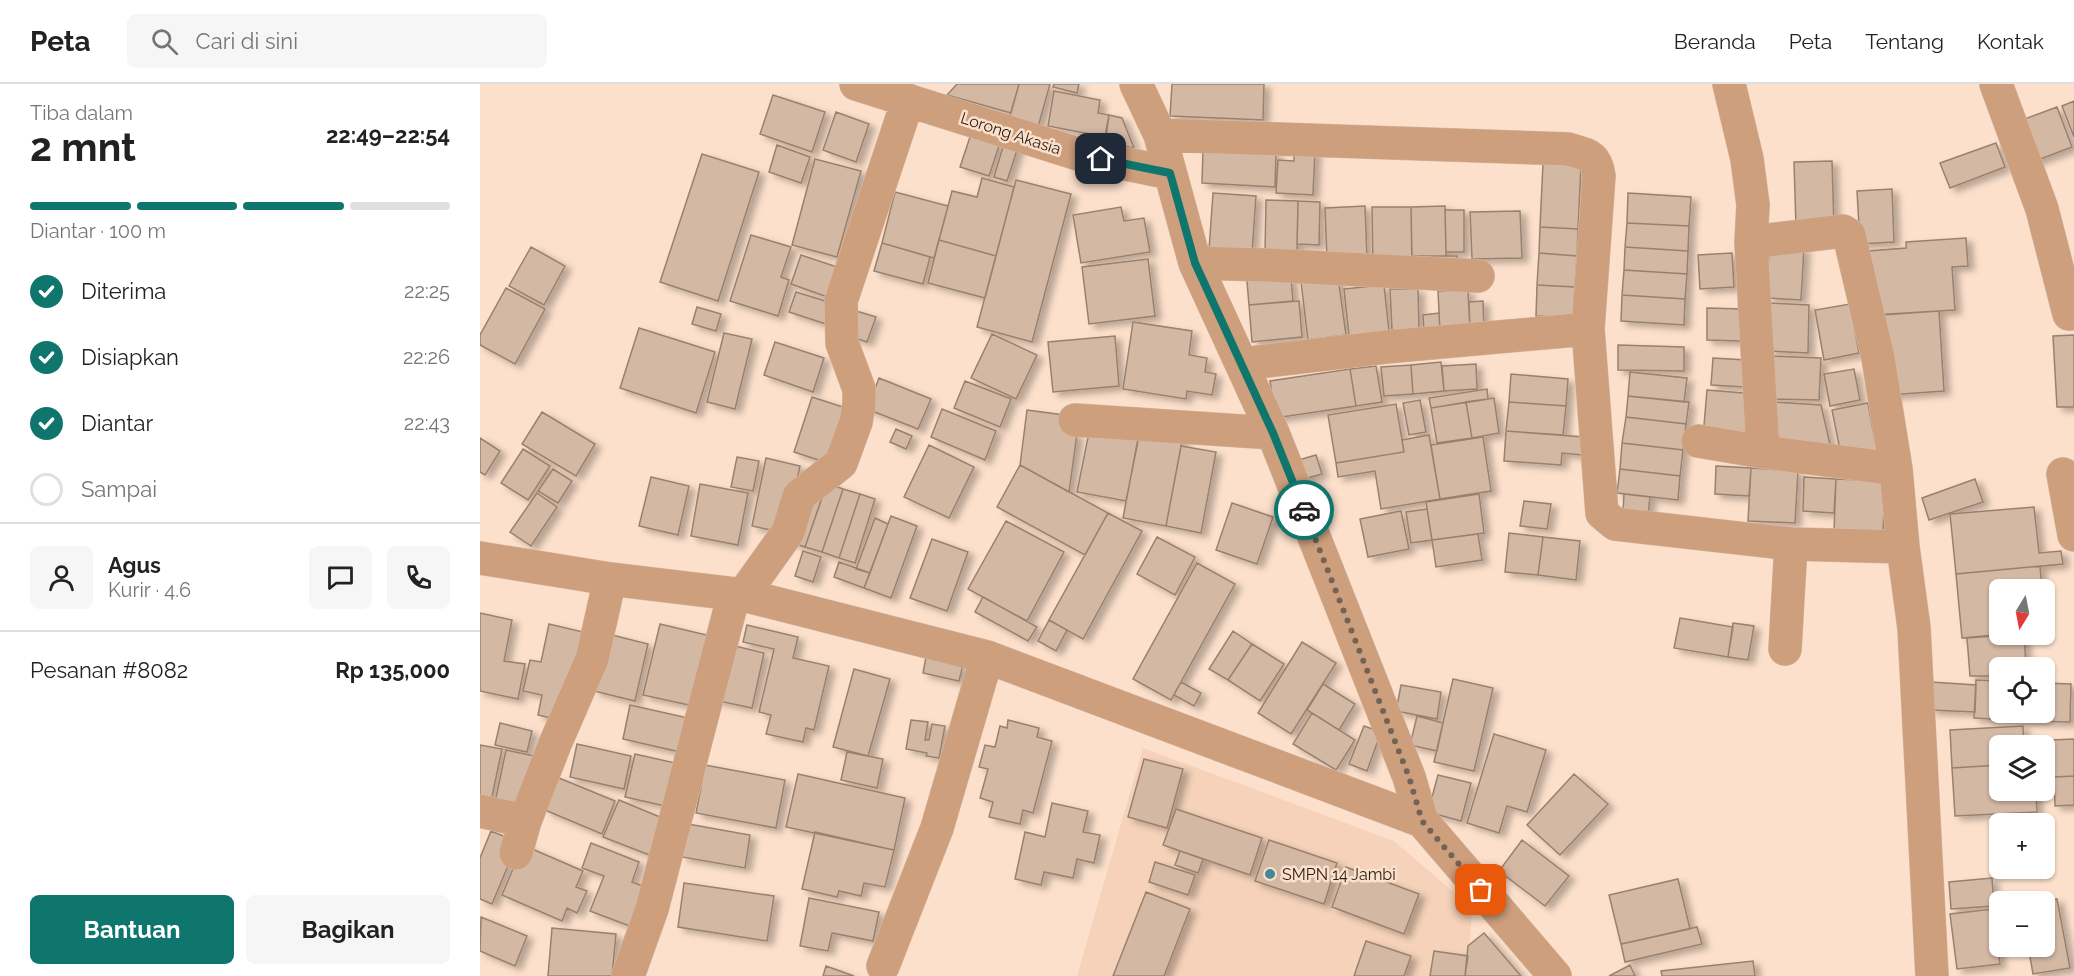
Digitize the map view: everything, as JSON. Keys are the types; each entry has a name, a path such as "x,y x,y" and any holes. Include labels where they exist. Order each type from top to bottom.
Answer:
{"street":[{"name":"Lorong Akasia","path":"856,84 1078,154 1170,173"},
{"path":"1136,84 1160,135 1195,263 1273,433 1409,777 1422,821 1555,976"},
{"path":"1730,84 1747,159 1753,205 1751,242 1763,452"},
{"path":"1996,84 2042,209 2069,314"},
{"path":"628,976 652,909 738,594 788,532 800,496 841,463 856,422 859,389 842,343 841,301 908,100"},
{"path":"1160,135 1568,149 1591,156 1598,164 1599,176 1588,329 1602,513 1615,524 1791,543 1903,547"},
{"path":"1751,242 1843,231 1849,235 1878,358 1896,469 1903,547 1914,628 1932,976"},
{"path":"1195,263 1268,264 1478,276"},
{"path":"1242,364 1386,347 1588,329"},
{"path":"1075,420 1273,433"},
{"path":"1698,441 1896,469"},
{"path":"2063,474 2074,535"},
{"path":"1785,649 1791,543"},
{"path":"480,558 610,579 738,594 987,657 1422,821"},
{"path":"516,852 525,821 555,744 592,659 610,579"},
{"path":"883,966 937,828 987,657"},
{"path":"480,811 525,821"}],"shaded area":[{"name":"SMPN 14 Jambi","path":"1143,748 1394,841 1472,908 1468,976 1077,976"}],"building":[{"path":"957,84 1019,84 1011,113 947,95"},
{"path":"1019,84 1050,84 1038,127 1009,119"},
{"path":"1054,84 1079,84 1077,93 1053,87"},
{"path":"1172,84 1264,84 1263,120 1170,116"},
{"path":"1054,91 1100,100 1098,113 1109,115 1106,137 1048,126"},
{"path":"773,95 825,112 812,152 760,134"},
{"path":"2074,101 2074,137 2062,106"},
{"path":"2057,107 2072,147 2030,163 2014,123"},
{"path":"836,112 869,124 856,162 823,150"},
{"path":"1109,115 1122,118 1134,148 1104,142"},
{"path":"971,134 1000,143 989,176 960,167"},
{"path":"1005,140 1019,144 1007,181 994,177"},
{"path":"1996,143 2005,167 1950,188 1940,163"},
{"path":"777,145 810,157 801,183 769,172"},
{"path":"1203,149 1276,152 1275,187 1202,183"},
{"path":"1294,149 1315,150 1313,195 1276,193 1278,160 1294,161"},
{"path":"702,154 759,172 718,301 660,282"},
{"path":"815,159 861,171 837,257 792,245"},
{"path":"1832,161 1834,227 1796,227 1794,162"},
{"path":"1543,163 1581,165 1578,229 1540,227"},
{"path":"982,178 1014,187 996,256 939,240 952,191 977,197"},
{"path":"1016,180 1071,194 1032,342 977,327"},
{"path":"1892,189 1894,242 1860,244 1857,191"},
{"path":"895,192 948,206 934,258 882,243"},
{"path":"1213,193 1256,196 1252,253 1209,250"},
{"path":"1628,193 1691,197 1689,226 1627,223"},
{"path":"1266,200 1298,201 1297,251 1265,251"},
{"path":"1298,201 1320,202 1319,245 1297,244"},
{"path":"1365,206 1367,258 1327,260 1325,208"},
{"path":"1445,206 1446,256 1412,256 1411,207"},
{"path":"1121,207 1124,221 1144,218 1150,252 1081,263 1073,215"},
{"path":"1372,207 1411,207 1412,266 1373,266"},
{"path":"1445,210 1464,210 1464,252 1446,252"},
{"path":"1520,211 1522,258 1472,259 1470,212"},
{"path":"1627,223 1689,226 1688,251 1625,247"},
{"path":"1540,227 1578,229 1577,256 1539,253"},
{"path":"751,235 791,247 781,277 789,280 778,316 730,301"},
{"path":"1966,238 1968,266 1952,267 1955,310 1873,315 1868,251 1906,248 1906,242"},
{"path":"939,240 996,256 985,298 928,283"},
{"path":"882,243 930,257 923,284 874,271"},
{"path":"1769,246 1804,248 1801,300 1767,298"},
{"path":"531,247 565,266 544,305 509,286"},
{"path":"1625,247 1688,251 1687,274 1624,270"},
{"path":"1539,253 1577,256 1575,287 1537,285"},
{"path":"1732,253 1734,287 1700,289 1698,255"},
{"path":"801,255 843,269 833,299 791,284"},
{"path":"1433,256 1457,256 1457,266 1433,265"},
{"path":"1148,259 1155,316 1089,324 1082,267"},
{"path":"1290,266 1293,301 1249,305 1246,270"},
{"path":"1624,270 1687,274 1685,299 1622,295"},
{"path":"1338,277 1346,335 1308,340 1301,282"},
{"path":"1384,285 1389,332 1349,336 1344,289"},
{"path":"1537,285 1575,287 1573,318 1536,316"},
{"path":"506,288 545,309 515,364 480,345 480,335"},
{"path":"1390,289 1418,289 1419,329 1392,330"},
{"path":"1468,290 1470,330 1440,332 1438,291"},
{"path":"796,292 835,304 829,325 789,312"},
{"path":"1622,295 1685,299 1684,325 1621,321"},
{"path":"1299,301 1302,337 1252,342 1249,305"},
{"path":"1483,301 1484,330 1470,330 1469,302"},
{"path":"1769,303 1809,305 1808,353 1768,351"},
{"path":"1850,304 1859,353 1824,360 1815,310"},
{"path":"697,307 721,314 716,331 692,324"},
{"path":"1707,308 1742,309 1741,341 1707,340"},
{"path":"853,310 876,317 867,342 844,334"},
{"path":"1939,311 1944,391 1888,395 1882,315"},
{"path":"1439,313 1440,332 1424,333 1423,315"},
{"path":"1133,322 1192,331 1189,355 1207,358 1205,372 1216,374 1212,395 1187,391 1186,399 1123,389"},
{"path":"639,328 715,352 696,413 620,388"},
{"path":"724,333 752,339 735,409 707,402"},
{"path":"992,334 1037,355 1016,399 971,378"},
{"path":"2074,335 2074,407 2057,407 2053,336"},
{"path":"1115,336 1119,386 1053,392 1048,342"},
{"path":"775,342 824,358 813,392 764,375"},
{"path":"1618,345 1684,347 1684,371 1618,370"},
{"path":"1771,356 1821,358 1819,400 1770,399"},
{"path":"1713,358 1746,360 1744,387 1711,385"},
{"path":"1441,362 1444,391 1413,394 1411,365"},
{"path":"1476,364 1477,389 1444,391 1442,366"},
{"path":"1411,365 1413,394 1384,396 1381,367"},
{"path":"1376,366 1382,402 1356,406 1350,369"},
{"path":"1350,369 1356,406 1275,418 1270,381"},
{"path":"1854,369 1860,400 1830,406 1824,374"},
{"path":"1630,372 1687,378 1684,402 1628,396"},
{"path":"1511,374 1568,379 1566,406 1509,402"},
{"path":"879,378 931,399 918,429 867,409"},
{"path":"965,381 1011,399 1000,427 954,408"},
{"path":"1487,389 1488,399 1431,408 1429,398"},
{"path":"1707,390 1755,394 1751,441 1703,437"},
{"path":"1628,396 1689,402 1686,424 1626,417"},
{"path":"812,397 852,410 834,465 794,452"},
{"path":"1494,398 1499,433 1472,438 1466,402"},
{"path":"1420,400 1426,432 1409,435 1403,403"},
{"path":"1466,402 1472,438 1437,443 1431,408"},
{"path":"1509,402 1566,406 1563,435 1506,431"},
{"path":"1773,402 1821,405 1831,449 1779,444"},
{"path":"1868,403 1878,457 1840,450 1832,410"},
{"path":"1396,404 1404,452 1336,463 1328,415"},
{"path":"942,409 996,431 985,460 931,437"},
{"path":"1027,410 1064,415 1062,430 1077,434 1069,492 1020,465"},
{"path":"542,412 595,444 576,476 522,444"},
{"path":"1626,417 1686,424 1683,450 1622,443"},
{"path":"1090,427 1139,436 1126,501 1077,492"},
{"path":"1140,428 1183,436 1166,526 1123,518"},
{"path":"896,429 912,436 906,449 890,442"},
{"path":"1506,431 1584,437 1582,455 1562,453 1561,465 1504,461"},
{"path":"1429,435 1440,499 1381,509 1375,471 1338,477 1336,463 1404,452 1402,440"},
{"path":"1483,437 1491,491 1440,499 1431,445"},
{"path":"480,438 500,451 485,475 480,472"},
{"path":"1622,443 1683,450 1680,476 1620,469"},
{"path":"929,445 974,467 949,518 904,497"},
{"path":"1181,446 1216,452 1201,533 1166,526"},
{"path":"523,449 550,466 528,500 501,483"},
{"path":"1316,455 1322,474 1301,480 1295,461"},
{"path":"737,457 759,461 753,491 731,487"},
{"path":"766,458 800,466 785,533 752,526"},
{"path":"1020,465 1108,513 1085,555 997,507"},
{"path":"1716,466 1751,468 1749,496 1715,494"},
{"path":"1751,468 1798,471 1795,523 1748,521"},
{"path":"553,469 572,481 558,503 538,491"},
{"path":"1620,469 1680,476 1678,500 1617,493"},
{"path":"651,477 689,486 678,535 639,526"},
{"path":"1804,477 1836,479 1834,513 1803,511"},
{"path":"1836,479 1885,481 1883,533 1834,531"},
{"path":"1975,479 1983,502 1929,520 1922,498"},
{"path":"827,483 843,489 822,552 805,547"},
{"path":"700,484 748,493 738,545 691,536"},
{"path":"843,489 860,494 839,558 822,552"},
{"path":"806,492 822,498 805,547 790,542"},
{"path":"537,493 557,507 531,546 510,532"},
{"path":"860,494 875,499 855,563 839,558"},
{"path":"1479,494 1484,533 1432,540 1426,502"},
{"path":"1624,494 1650,497 1648,515 1623,512"},
{"path":"1524,501 1551,504 1547,529 1520,526"},
{"path":"1232,503 1273,517 1257,564 1216,550"},
{"path":"2034,507 2039,553 2061,551 2063,564 1956,574 1950,514"},
{"path":"1427,509 1432,540 1411,543 1406,512"},
{"path":"1401,511 1409,549 1368,557 1360,519"},
{"path":"1108,513 1142,531 1083,639 1049,620"},
{"path":"891,516 917,526 891,598 864,588"},
{"path":"875,518 888,524 870,573 856,569"},
{"path":"1006,521 1064,552 1027,621 968,589"},
{"path":"1509,533 1543,537 1538,575 1505,572"},
{"path":"1478,534 1482,560 1436,567 1432,540"},
{"path":"1157,537 1195,557 1175,595 1137,574"},
{"path":"1543,537 1580,541 1576,580 1538,575"},
{"path":"932,539 968,552 947,611 910,598"},
{"path":"803,551 821,557 813,582 795,576"},
{"path":"839,562 870,573 864,588 834,577"},
{"path":"1197,563 1235,584 1171,700 1133,679"},
{"path":"2040,566 2041,579 1989,579 1989,635 1962,638 1956,574"},
{"path":"983,597 1037,627 1028,641 975,612"},
{"path":"480,613 512,620 504,661 525,664 518,699 480,691"},
{"path":"1680,618 1733,627 1728,657 1674,648"},
{"path":"1049,620 1067,630 1056,651 1038,641"},
{"path":"1733,623 1754,626 1748,660 1728,657"},
{"path":"549,624 587,633 555,719 538,715 542,695 523,691 530,660 541,662"},
{"path":"660,624 715,637 698,707 643,695"},
{"path":"747,625 798,637 793,658 829,666 814,730 806,728 803,742 766,734 771,715 759,712 774,649 743,642"},
{"path":"1233,631 1252,644 1228,680 1209,669"},
{"path":"608,634 648,644 635,701 594,691"},
{"path":"1989,636 1989,645 2025,645 2025,657 1989,657 1989,676 1970,676 1967,638"},
{"path":"1302,642 1336,663 1291,734 1258,713"},
{"path":"727,644 764,653 752,708 714,700"},
{"path":"1252,644 1284,664 1260,701 1228,680"},
{"path":"926,657 963,665 959,681 923,673"},
{"path":"854,669 890,679 868,756 833,747"},
{"path":"1453,679 1493,688 1474,771 1434,762"},
{"path":"1976,680 1989,681 1989,719 1974,718"},
{"path":"1181,682 1201,693 1194,706 1174,695"},
{"path":"1931,682 1976,685 1975,712 1930,710"},
{"path":"2055,683 2071,684 2070,722 2055,722"},
{"path":"1323,684 1355,704 1339,730 1307,710"},
{"path":"1401,685 1441,692 1437,719 1396,711"},
{"path":"630,705 688,718 680,752 623,739"},
{"path":"1312,713 1355,740 1336,770 1293,744"},
{"path":"1417,716 1443,723 1437,751 1410,745"},
{"path":"911,720 928,722 925,740 929,740 932,724 945,726 939,758 906,749"},
{"path":"1008,720 1039,728 1037,737 1052,741 1033,813 1023,810 1020,824 989,817 993,802 980,798 988,769 979,767 985,745 995,747 1000,726 1007,728"},
{"path":"500,723 532,731 527,752 495,745"},
{"path":"1364,726 1381,732 1367,771 1349,764"},
{"path":"2023,726 2023,735 1989,735 1989,766 1952,768 1950,730"},
{"path":"1494,734 1546,750 1527,812 1507,806 1499,833 1467,823"},
{"path":"2074,739 2074,776 2055,777 2055,740"},
{"path":"577,744 631,756 624,789 570,777"},
{"path":"480,745 502,749 490,806 480,803"},
{"path":"506,750 539,757 526,814 494,807"},
{"path":"847,752 883,759 877,788 841,780"},
{"path":"635,754 675,763 665,806 625,797"},
{"path":"1144,759 1183,769 1167,828 1128,817"},
{"path":"705,765 785,780 776,828 696,813"},
{"path":"1989,766 1989,801 2036,801 2037,812 1955,816 1952,768"},
{"path":"798,774 905,798 894,850 786,827"},
{"path":"1574,774 1608,804 1560,855 1527,825"},
{"path":"1438,775 1471,783 1461,821 1428,812"},
{"path":"2074,776 2074,805 2055,806 2055,777"},
{"path":"559,778 615,801 602,834 545,810"},
{"path":"619,800 667,820 652,856 603,837"},
{"path":"1052,803 1088,811 1083,832 1100,835 1094,863 1077,859 1073,878 1044,872 1041,885 1015,879 1025,832 1045,837"},
{"path":"1176,809 1262,838 1250,875 1163,845"},
{"path":"688,824 750,835 745,868 682,857"},
{"path":"491,831 518,842 492,904 480,899 480,858"},
{"path":"815,832 894,850 885,887 864,883 861,896 839,891 837,897 802,889"},
{"path":"1269,840 1337,863 1324,904 1255,881"},
{"path":"1522,840 1569,876 1545,906 1499,871"},
{"path":"591,843 639,862 632,882 650,889 635,928 590,911 604,876 582,868"},
{"path":"523,845 583,871 576,887 587,891 577,913 567,908 562,921 502,895"},
{"path":"1180,851 1203,859 1198,873 1175,865"},
{"path":"1155,862 1195,875 1188,895 1149,882"},
{"path":"1346,867 1419,894 1404,934 1332,907"},
{"path":"1678,879 1690,929 1621,944 1609,895"},
{"path":"1992,879 1993,891 1989,891 1989,906 1951,909 1949,882"},
{"path":"684,883 774,896 767,941 678,927"},
{"path":"1146,892 1190,909 1164,976 1113,976"},
{"path":"809,898 879,912 873,941 832,933 828,951 800,946"},
{"path":"2055,899 2057,899 2070,968 2033,974 2030,957 2055,957"},
{"path":"1989,909 1989,957 1999,957 2000,964 1957,969 1950,914"},
{"path":"481,917 527,936 515,966 480,951"},
{"path":"1697,927 1702,944 1625,962 1621,944"},
{"path":"552,928 616,934 612,976 548,976"},
{"path":"1484,933 1521,976 1465,976 1468,946"},
{"path":"1366,941 1411,956 1404,976 1354,976"},
{"path":"1434,951 1468,956 1465,976 1430,976"},
{"path":"1753,961 1755,976 1662,976 1661,971"},
{"path":"1630,965 1635,976 1609,976"},
{"path":"826,966 854,976 823,976"}],"way so far":[{"path":"1304,510 1409,777 1422,821 1481,890"}],"place":[{"name":"SMPN 14 Jambi","path":"1270,874"}],"route":[{"path":"1101,159 1170,173 1195,263 1273,433 1304,510"}]}
